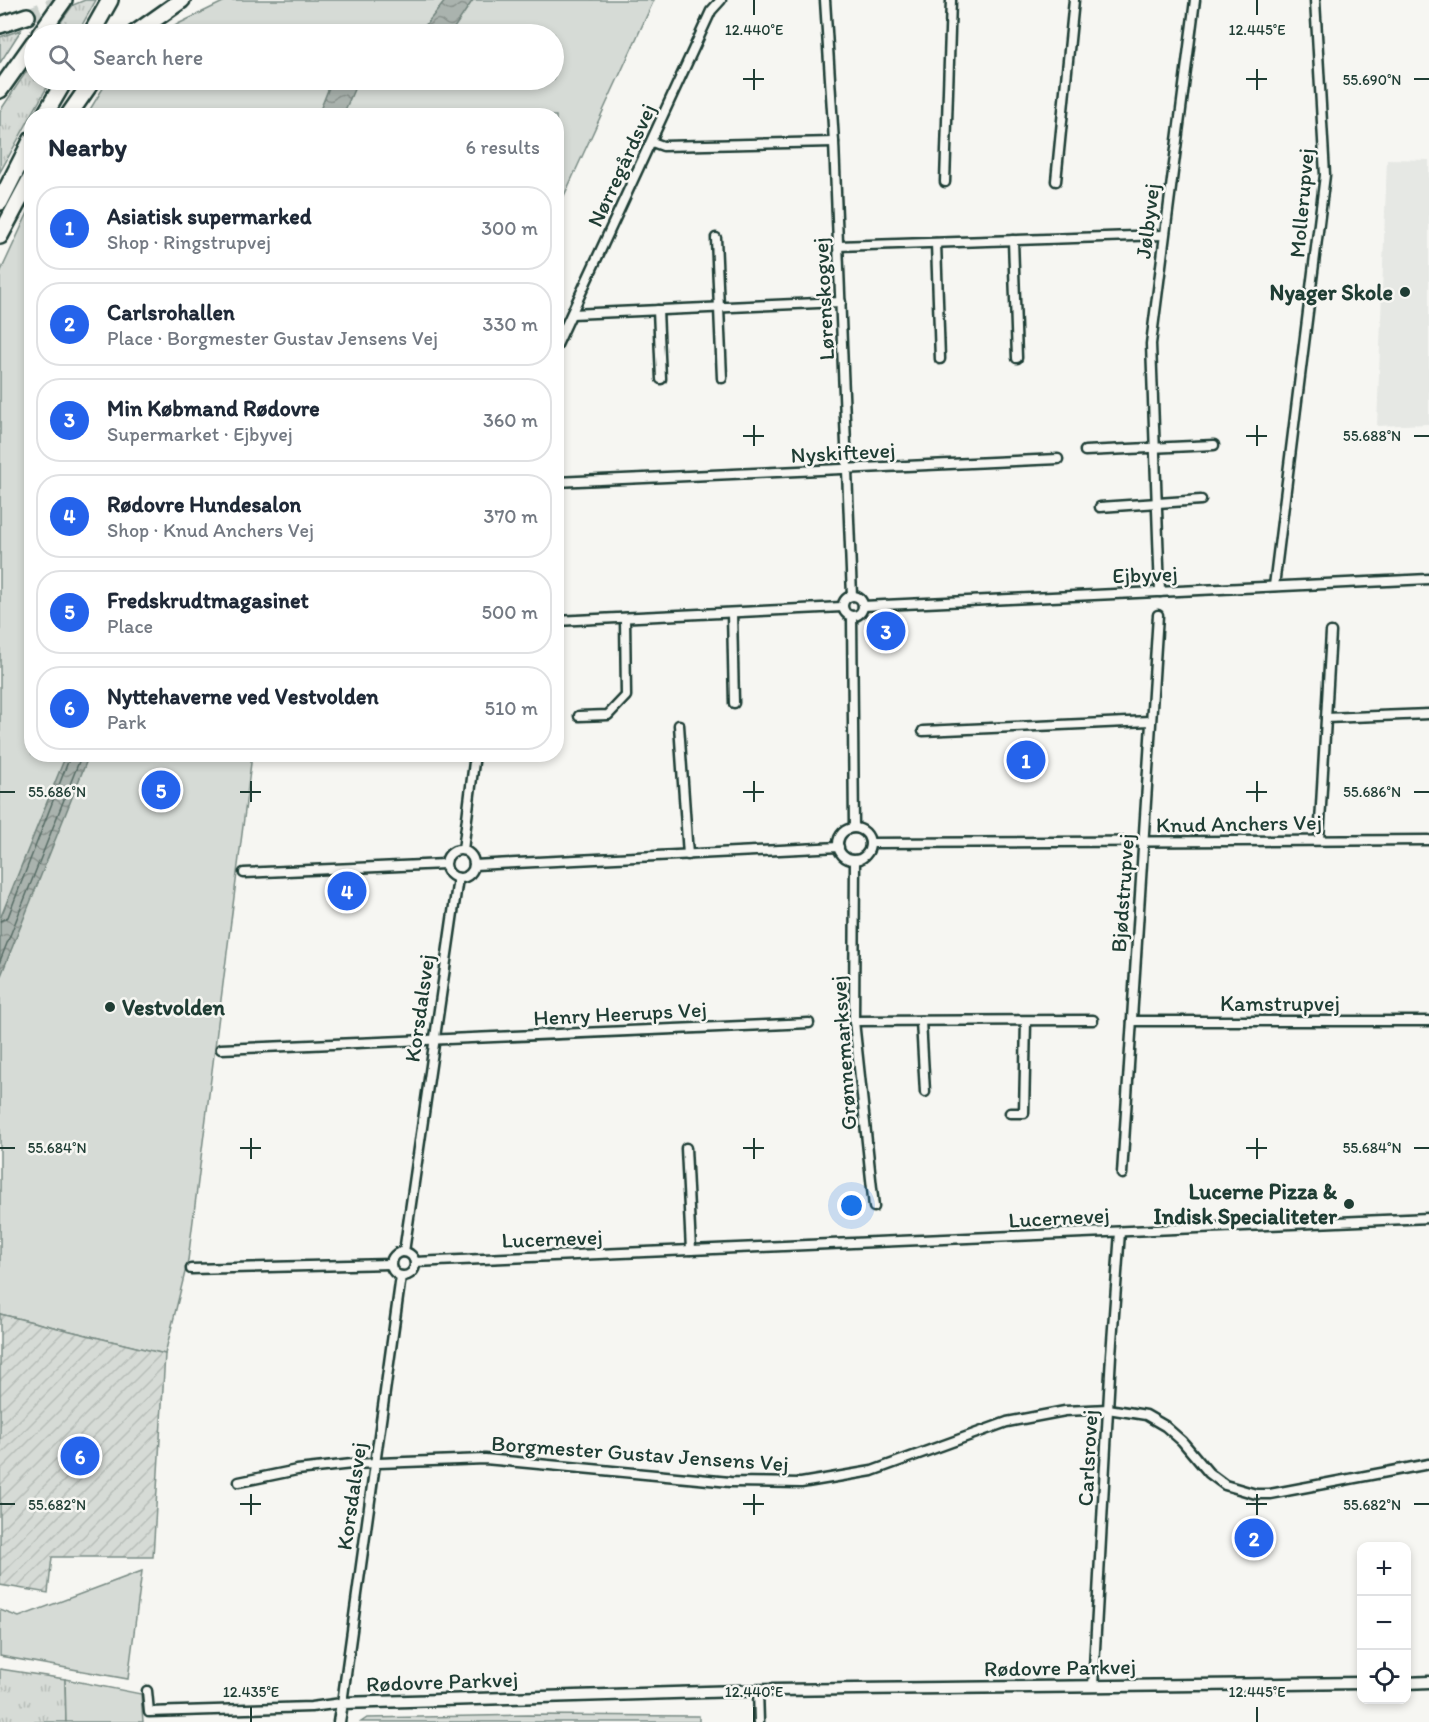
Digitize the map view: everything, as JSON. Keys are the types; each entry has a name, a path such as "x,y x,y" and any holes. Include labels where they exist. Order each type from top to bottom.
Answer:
{"highway":[{"path":"47,24 64,0"},
{"path":"97,24 110,0"},
{"path":"148,24 182,0"},
{"path":"0,25 27,16"},
{"path":"0,90 24,56"},
{"path":"49,108 59,90"},
{"path":"74,108 86,90"},
{"path":"0,202 24,155"},
{"path":"0,236 24,191"}],"street":[{"name":"Nørregårdsvej","path":"564,330 711,11 720,0"},
{"name":"Lørenskogvej","path":"825,0 834,142 852,596"},
{"path":"945,182 951,0"},
{"path":"1056,181 1074,0"},
{"name":"Jølbyvej","path":"1160,592 1151,344 1163,235 1195,0"},
{"name":"Mollerupvej","path":"1274,586 1325,175 1315,0"},
{"path":"652,142 663,146 834,142"},
{"path":"838,246 1163,235"},
{"path":"716,238 722,378"},
{"path":"1013,240 1017,358"},
{"path":"936,243 940,359"},
{"path":"572,314 841,302"},
{"path":"658,310 661,379"},
{"path":"1085,451 1214,445"},
{"name":"Nyskiftevej","path":"564,482 1058,459"},
{"path":"1100,507 1201,500"},
{"name":"Ejbyvej","path":"863,606 1429,579"},
{"path":"852,596 861,600 863,606 861,612 852,616 844,612 842,607 846,598 852,596"},
{"path":"564,621 842,607"},
{"path":"732,613 734,703"},
{"name":"Bjødstrupvej","path":"1122,1174 1158,615"},
{"path":"852,616 854,828"},
{"path":"579,717 608,715 626,696 625,618"},
{"path":"1319,840 1331,632"},
{"path":"1326,718 1429,714"},
{"path":"923,731 1150,721"},
{"path":"680,725 688,855"},
{"path":"463,850 474,762"},
{"path":"854,828 865,832 870,843 866,854 855,860 845,856 839,847 844,832 854,828"},
{"name":"Knud Anchers Vej","path":"870,843 1429,840"},
{"path":"474,865 839,847"},
{"path":"463,850 471,856 474,865 469,875 458,878 449,873 445,864 449,855 463,850"},
{"name":"Grønnemarksvej","path":"855,860 854,1021 874,1207"},
{"path":"244,873 445,864"},
{"name":"Korsdalsvej","path":"404,1252 458,878"},
{"path":"854,1021 1093,1020"},
{"name":"Kamstrupvej","path":"1132,1020 1429,1021"},
{"path":"921,1021 925,1092"},
{"path":"1010,1113 1024,1113 1026,1021"},
{"name":"Henry Heerups Vej","path":"221,1049 809,1023"},
{"path":"686,1148 692,1250"},
{"name":"Lucernevej","path":"415,1262 1429,1218"},
{"name":"Carlsrovej","path":"1094,1686 1108,1409 1120,1232"},
{"path":"404,1252 409,1253 415,1262 413,1271 402,1276 394,1272 390,1264 393,1256 404,1252"},
{"path":"191,1269 390,1264"},
{"name":"Korsdalsvej","path":"339,1722 402,1276"},
{"name":"Borgmester Gustav Jensens Vej","path":"239,1482 297,1470 375,1463 515,1460 701,1480 801,1483 872,1471 1007,1422 1065,1411 1108,1409 1146,1415 1165,1426 1182,1441 1209,1473 1225,1485 1256,1494 1270,1494 1429,1464"},
{"path":"1411,1683 1429,1682"},
{"name":"Rødovre Parkvej","path":"147,1691 149,1712 311,1707 342,1703 758,1690 1357,1683"},
{"path":"758,1690 759,1722"}],"shaded area":[{"name":"Nyager Skole","path":"1387,159 1429,160 1429,424 1377,426"}],"green space":[{"path":"85,0 96,0 83,24 59,24 73,5"},
{"path":"227,0 654,0 564,196 564,108 91,108 102,90 564,90 564,24 178,24"},
{"path":"21,30 0,63 0,37"},
{"path":"24,75 24,90 45,90 35,108 24,108 24,129 0,172 0,111"},
{"name":"Vestvolden","path":"24,221 24,762 251,762 188,1260 165,1354 0,1314 0,273"},
{"path":"0,1314 165,1354 153,1557 52,1557 48,1593 0,1585"},
{"path":"142,1571 128,1679 0,1656 0,1610 19,1617"},
{"path":"0,1669 65,1679 66,1722 0,1722"},
{"path":"65,1679 141,1694 143,1722 66,1722"},
{"path":"527,1715 699,1716 699,1722 361,1722 367,1718"}],"water":[{"path":"446,0 473,0 457,24 426,24"},
{"path":"328,90 354,90 346,108 321,108"},
{"path":"63,762 86,762 0,978 0,919"}],"tunnel":[{"path":"27,16 65,0"}],"place":[{"name":"Nyager Skole","path":"1405,292"},
{"name":"Min Købmand Rødovre","path":"886,631"},
{"name":"Asiatisk supermarked","path":"1026,760"},
{"name":"Fredskrudtmagasinet","path":"161,790"},
{"name":"Rødovre Hundesalon","path":"347,891"},
{"name":"Vestvolden","path":"110,1007"},
{"name":"Lucerne Pizza & Indisk Specialiteter","path":"1349,1204"},
{"name":"Nyttehaverne ved Vestvolden","path":"80,1456"},
{"name":"Carlsrohallen","path":"1254,1538"}]}
